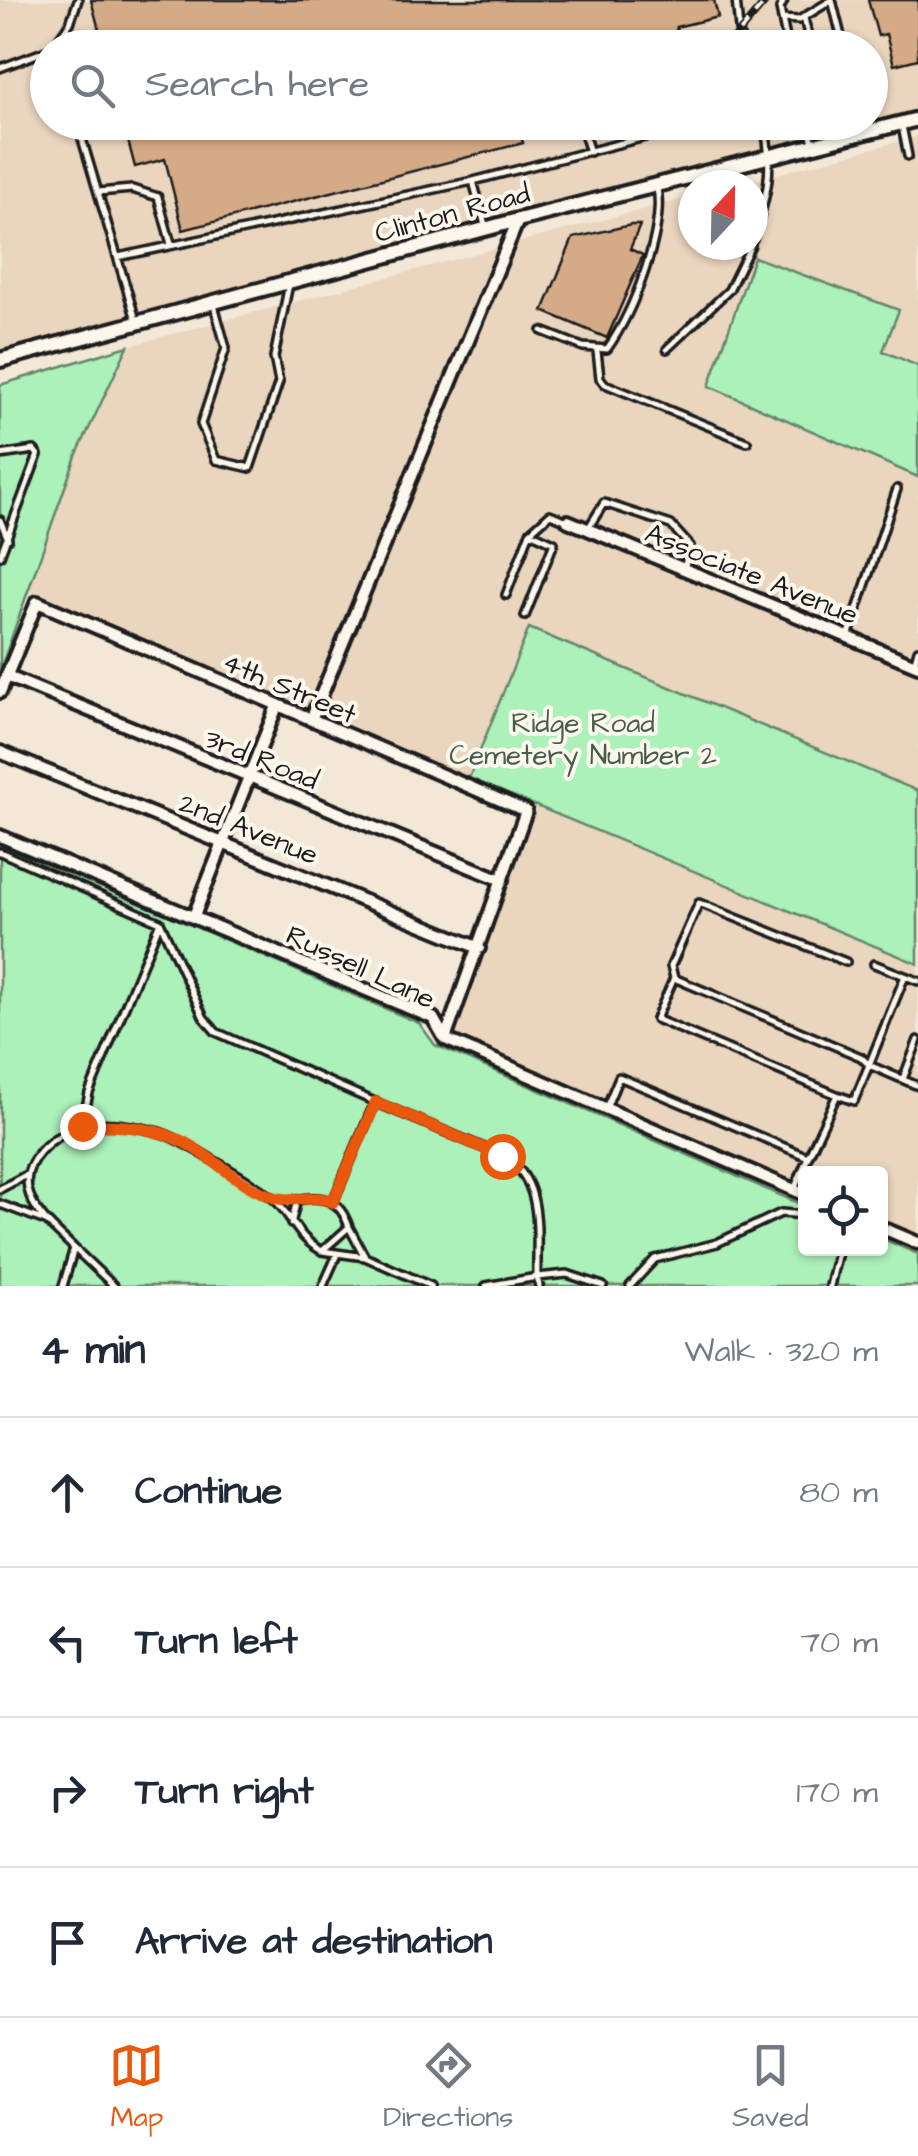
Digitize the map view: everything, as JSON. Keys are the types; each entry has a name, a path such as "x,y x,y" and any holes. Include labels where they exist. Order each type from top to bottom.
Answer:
{"street":[{"name":"Clinton Road","path":"888,126 918,119"},
{"name":"Clinton Road","path":"0,360 486,228 834,140"},
{"path":"311,720 518,220"},
{"name":"Associate Avenue","path":"568,521 916,665"},
{"name":"4th Street","path":"6,676 37,602 526,811 502,880"},
{"path":"0,692 6,676"},
{"name":"3rd Road","path":"6,676 502,880"},
{"path":"194,916 277,706"},
{"name":"2nd Avenue","path":"0,752 480,948"},
{"name":"Russell Lane","path":"0,836 433,1018 445,1039 798,1191"},
{"path":"445,1039 502,880"},
{"path":"888,1230 918,1243"}],"lane":[{"path":"65,30 78,0"},
{"path":"736,0 739,30"},
{"path":"784,0 784,30"},
{"path":"782,19 804,18 832,0 840,30"},
{"path":"804,18 806,30"},
{"path":"0,68 30,56"},
{"path":"901,123 908,156"},
{"path":"82,140 137,323"},
{"path":"586,140 590,152"},
{"path":"118,257 473,181 636,140"},
{"path":"767,140 772,156 768,194"},
{"path":"812,140 814,145"},
{"path":"473,181 486,228"},
{"path":"542,330 597,351 611,344 654,243 662,211 656,185"},
{"path":"98,192 132,189 158,197 171,244"},
{"path":"667,350 730,290 744,260"},
{"path":"214,302 226,348 202,424 216,460 250,468 279,382 274,356 289,282"},
{"path":"597,351 600,378 605,384 747,442"},
{"path":"0,455 34,450 38,456 0,556"},
{"path":"848,637 897,489"},
{"path":"588,530 604,503 672,526 690,546 684,569"},
{"path":"506,595 530,532 550,514 568,521"},
{"path":"0,520 8,539"},
{"path":"525,616 554,542 530,532"},
{"path":"916,665 918,650"},
{"path":"0,852 160,922 204,1018 216,1032 520,1168 534,1193 539,1286"},
{"path":"846,962 699,903 671,966 674,978 656,1019 854,1102 904,976"},
{"path":"82,1126 89,1093 160,922"},
{"path":"874,964 918,982"},
{"path":"674,978 861,1057 869,1065 918,1086"},
{"path":"902,1080 918,1040"},
{"path":"606,1108 619,1077 808,1157"},
{"path":"806,1166 837,1095"},
{"path":"333,1202 376,1102"},
{"path":"0,1190 26,1175 33,1159 52,1140 82,1126 120,1124 178,1139 274,1198 303,1241 322,1251 364,1257 432,1286"},
{"path":"26,1175 35,1206 114,1286"},
{"path":"274,1198 322,1197 333,1202 364,1257"},
{"path":"292,1224 296,1200"},
{"path":"0,1204 48,1222"},
{"path":"630,1286 655,1259 717,1244 782,1213 798,1214"},
{"path":"322,1251 349,1227"},
{"path":"62,1286 74,1248"},
{"path":"323,1286 336,1256"},
{"path":"830,1286 836,1256"},
{"path":"486,1286 566,1274 603,1286"}],"shaded area":[{"path":"0,0 918,0 918,111 888,119 888,30 30,30 30,140 808,140 693,170 678,170 678,174 0,352"},
{"path":"918,136 918,366 882,352 899,310 709,385 918,477 918,791 529,628 469,778 28,590 76,456 128,346 678,200 678,260 768,260 768,176"},
{"path":"537,807 918,964 918,1254 888,1241 888,1166 798,1166 798,1203 450,1051"}],"green space":[{"path":"753,260 899,310 883,351 918,366 918,477 709,386"},
{"path":"128,346 76,456 0,670 0,385"},
{"name":"Ridge Road Cemetery Number 2","path":"529,628 918,791 918,964 469,778"},
{"path":"0,843 419,1023 435,1045 798,1203 798,1256 888,1256 888,1241 918,1254 918,1286 0,1286"}],"building":[{"path":"91,0 714,0 718,17 676,27 677,30 99,30"},
{"path":"868,0 918,0 918,59 894,65 888,30 876,30"},
{"path":"128,140 523,143 183,230 165,159 135,167"},
{"path":"640,225 630,249 643,255 607,338 543,311 573,238"}],"railway":[{"path":"741,30 767,0"}],"route":[{"path":"82,1126 120,1124 159,1132 193,1147 249,1186 286,1200 322,1197 333,1202 376,1102 502,1156"}]}
